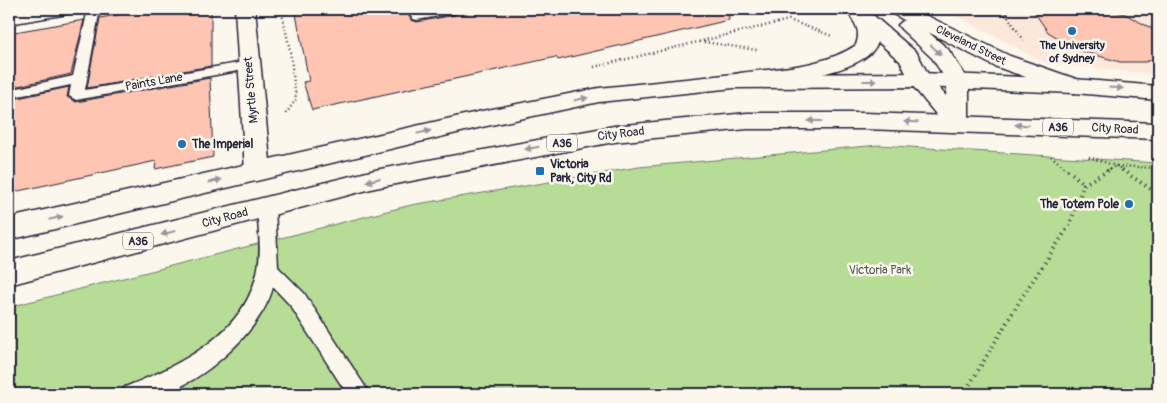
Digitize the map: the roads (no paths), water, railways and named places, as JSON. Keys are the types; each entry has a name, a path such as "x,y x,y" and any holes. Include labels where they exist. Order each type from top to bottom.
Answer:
{"main road":[{"path":"9,18 62,9"},
{"name":"Myrtle Street","path":"245,9 258,171"},
{"name":"Cleveland Street","path":"898,9 1002,61 1074,86"},
{"path":"867,12 909,58 920,80 957,124"},
{"path":"9,229 482,119 599,95 734,81 831,64 851,58 865,48 869,37 867,12"},
{"name":"Cleveland Street","path":"867,12 908,25 940,54 958,81"},
{"path":"734,81 958,81 1074,86 1158,93"},
{"path":"957,124 958,81"},
{"name":"City Road","path":"9,273 376,179 614,134 747,121 864,120 1158,131"}],"lane":[{"name":"Paints Lane","path":"94,9 76,96 249,65"},
{"path":"415,13 455,9"},
{"path":"9,94 80,79"},
{"path":"133,394 177,377 219,348 253,310 268,269 266,207"},
{"path":"268,269 297,300 359,394"}],"place":[{"name":"The University of Sydney","path":"1072,31"},
{"name":"The Imperial","path":"182,144"},
{"name":"Victoria Park, City Rd","path":"540,171"},
{"name":"The Totem Pole","path":"1129,204"}],"park label":[{"name":"Victoria Park","path":"880,270"}]}
